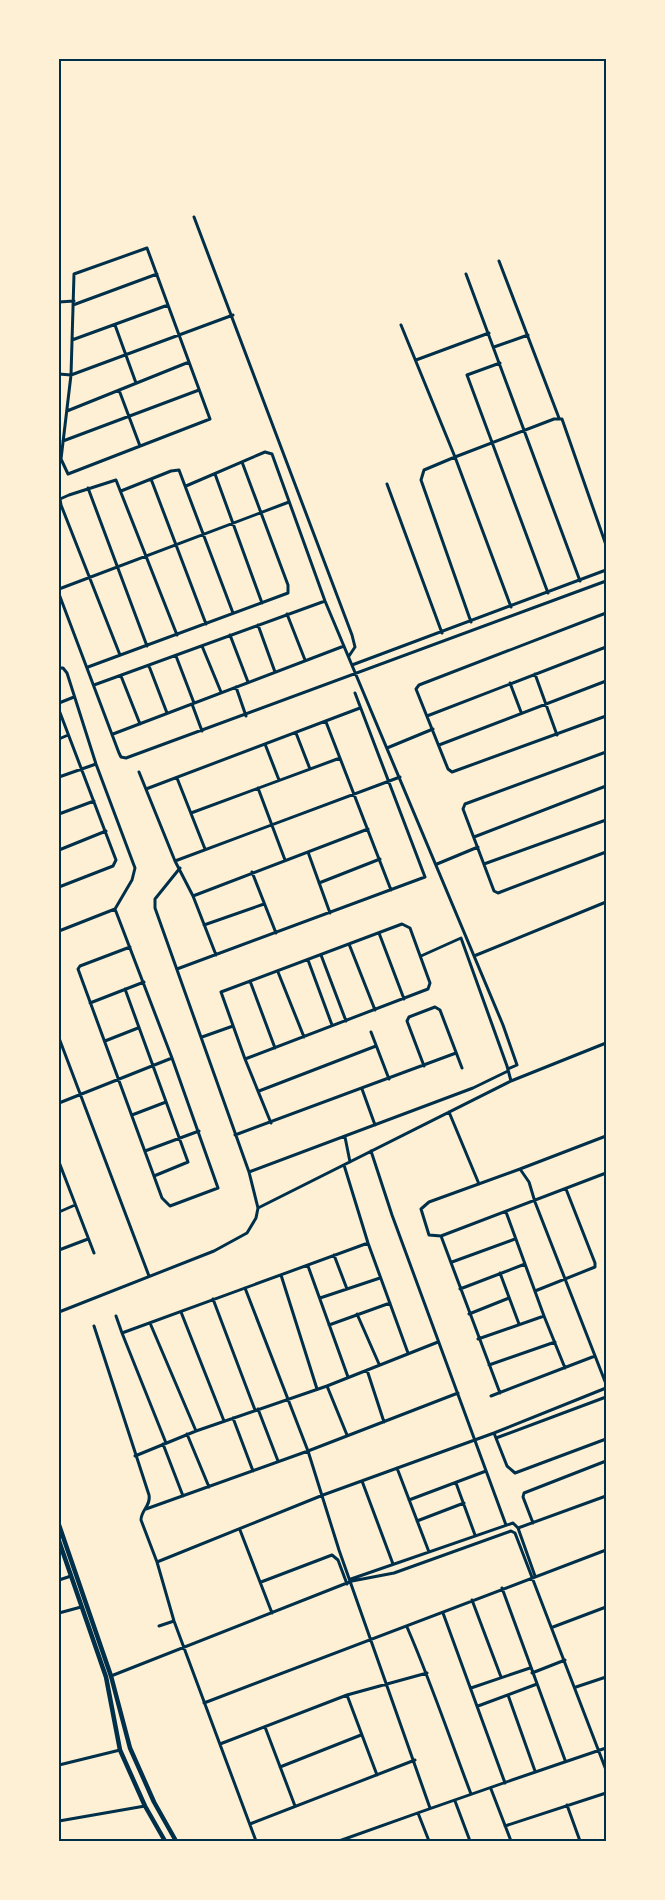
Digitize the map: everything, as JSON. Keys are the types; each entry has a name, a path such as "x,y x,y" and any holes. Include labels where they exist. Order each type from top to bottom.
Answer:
{"street":[{"path":"194,217 352,635 355,647 349,656"},
{"path":"147,248 210,419 68,474 60,459 71,375 73,303 74,274 147,248"},
{"path":"499,260 559,418 562,419 567,431 606,545"},
{"path":"59,302 73,303 157,274"},
{"path":"466,274 580,581"},
{"path":"72,340 168,305"},
{"path":"59,374 71,375 179,334 233,316"},
{"path":"114,325 136,383"},
{"path":"401,325 455,457 511,607"},
{"path":"416,360 489,333"},
{"path":"494,347 528,335"},
{"path":"67,411 189,362"},
{"path":"500,363 466,376 548,593"},
{"path":"119,390 140,446"},
{"path":"63,442 199,390"},
{"path":"471,622 421,480 424,470 559,418"},
{"path":"186,486 269,452 325,601 437,864 517,1065 473,1088 249,1172"},
{"path":"88,667 283,596 289,589 242,462"},
{"path":"121,491 178,469 233,613"},
{"path":"215,474 262,603"},
{"path":"120,655 60,501 69,494 115,479 177,635"},
{"path":"151,479 206,624"},
{"path":"387,484 442,633"},
{"path":"88,488 147,646"},
{"path":"59,589 289,502"},
{"path":"352,666 606,570"},
{"path":"59,594 113,734 118,753 121,757 126,758 246,716 606,581"},
{"path":"94,685 325,601"},
{"path":"606,613 419,684 416,689 449,771 454,772 606,716"},
{"path":"287,614 305,660"},
{"path":"258,625 275,672"},
{"path":"230,635 248,682"},
{"path":"202,646 221,692"},
{"path":"113,734 344,646"},
{"path":"428,716 606,647"},
{"path":"176,656 202,731"},
{"path":"149,666 168,713"},
{"path":"59,668 63,668 67,673 96,764 135,868 132,880 115,909 59,931"},
{"path":"535,674 558,735"},
{"path":"121,676 140,724"},
{"path":"439,745 606,681"},
{"path":"510,683 521,712"},
{"path":"236,687 246,716"},
{"path":"177,970 425,877 354,693"},
{"path":"59,703 74,697"},
{"path":"146,789 360,708"},
{"path":"59,710 106,831 115,863 59,887"},
{"path":"326,722 391,890"},
{"path":"387,748 433,729"},
{"path":"296,733 310,769"},
{"path":"59,739 68,735"},
{"path":"265,744 279,780"},
{"path":"606,752 465,804 463,809 494,891 498,893 606,852"},
{"path":"191,813 340,758"},
{"path":"59,777 96,764"},
{"path":"139,772 175,860 193,896 216,955"},
{"path":"175,860 400,777"},
{"path":"177,778 205,849"},
{"path":"474,837 606,786"},
{"path":"258,788 285,860"},
{"path":"59,814 94,801"},
{"path":"484,864 606,820"},
{"path":"193,896 368,829"},
{"path":"59,850 106,831"},
{"path":"437,864 478,847"},
{"path":"308,852 330,914"},
{"path":"319,883 380,860"},
{"path":"59,1312 214,1252 247,1233 256,1218 258,1208 249,1172 154,903 165,885 180,868"},
{"path":"252,872 276,933"},
{"path":"474,956 606,902"},
{"path":"204,925 264,904"},
{"path":"115,909 144,982 218,1188 170,1206 162,1198 79,974 80,966 130,947"},
{"path":"245,1059 430,988 421,956 410,928 406,924 379,932 278,972 221,992 245,1059 271,1123"},
{"path":"379,932 404,999"},
{"path":"421,956 461,938 508,1070 510,1081"},
{"path":"348,944 375,1010"},
{"path":"321,955 346,1020"},
{"path":"308,960 332,1026"},
{"path":"278,972 304,1037"},
{"path":"250,981 275,1048"},
{"path":"90,1002 144,982"},
{"path":"125,989 188,1162 154,1176"},
{"path":"424,1066 407,1021 409,1017 435,1008 440,1010 462,1068"},
{"path":"202,1037 233,1026"},
{"path":"105,1041 138,1028"},
{"path":"371,1032 389,1079"},
{"path":"59,1038 149,1276"},
{"path":"258,1208 510,1081 606,1043"},
{"path":"259,1091 376,1046"},
{"path":"235,1135 456,1054"},
{"path":"59,1103 172,1058"},
{"path":"362,1089 376,1125"},
{"path":"132,1115 166,1102"},
{"path":"449,1112 478,1184"},
{"path":"145,1151 199,1131"},
{"path":"606,1136 422,1207 429,1235 441,1236 535,1202 606,1173"},
{"path":"345,1137 350,1162"},
{"path":"371,1151 392,1215 506,1525"},
{"path":"59,1162 60,1171 76,1205 94,1253"},
{"path":"344,1165 368,1243 408,1353"},
{"path":"157,1562 323,1495 494,1433 606,1386 529,1182 520,1169"},
{"path":"535,1290 595,1267 595,1262 566,1189"},
{"path":"59,1212 76,1205"},
{"path":"506,1212 565,1368"},
{"path":"441,1236 452,1262 478,1339 500,1393"},
{"path":"452,1262 515,1238"},
{"path":"59,1250 88,1239"},
{"path":"122,1334 368,1243"},
{"path":"334,1255 347,1289"},
{"path":"460,1289 525,1264"},
{"path":"308,1266 348,1376"},
{"path":"500,1273 519,1324"},
{"path":"281,1275 317,1389"},
{"path":"320,1298 380,1278"},
{"path":"245,1288 308,1451 339,1550 415,1760 430,1808"},
{"path":"469,1314 509,1298"},
{"path":"213,1299 278,1461"},
{"path":"329,1325 390,1302"},
{"path":"181,1312 224,1421"},
{"path":"357,1314 379,1364"},
{"path":"116,1316 183,1496"},
{"path":"478,1339 544,1316"},
{"path":"150,1324 196,1431"},
{"path":"94,1326 149,1495 149,1503 142,1520 183,1647 256,1841"},
{"path":"135,1456 187,1434 327,1386 348,1376 438,1342"},
{"path":"490,1365 555,1342"},
{"path":"491,1396 596,1356"},
{"path":"367,1370 384,1422"},
{"path":"327,1386 347,1435"},
{"path":"145,1510 308,1451 458,1393"},
{"path":"496,1438 606,1397"},
{"path":"233,1418 253,1471"},
{"path":"494,1433 508,1466 515,1473 606,1439"},
{"path":"187,1434 209,1487"},
{"path":"533,1523 523,1497 524,1493 606,1461"},
{"path":"397,1468 429,1552"},
{"path":"409,1500 486,1471"},
{"path":"362,1481 393,1564"},
{"path":"456,1483 475,1535"},
{"path":"518,1528 606,1496"},
{"path":"417,1520 464,1503"},
{"path":"111,1676 347,1584 351,1580 393,1564 513,1523 518,1528 606,1770"},
{"path":"59,1525 111,1676 130,1748 154,1802 176,1841"},
{"path":"240,1530 272,1613"},
{"path":"351,1580 394,1573 508,1532 515,1533 534,1576"},
{"path":"59,1541 106,1677 120,1750 145,1806 166,1841"},
{"path":"204,1703 408,1627 502,1588 606,1550"},
{"path":"261,1582 332,1555 338,1560 347,1584"},
{"path":"59,1580 71,1576"},
{"path":"502,1588 565,1760"},
{"path":"472,1600 501,1677"},
{"path":"59,1614 81,1607"},
{"path":"553,1628 606,1607"},
{"path":"443,1613 505,1783"},
{"path":"159,1626 174,1621"},
{"path":"408,1627 427,1673 440,1714 471,1795"},
{"path":"532,1673 565,1660"},
{"path":"471,1688 530,1668"},
{"path":"220,1744 347,1695 427,1673"},
{"path":"576,1687 606,1676"},
{"path":"478,1706 537,1684"},
{"path":"347,1695 377,1775"},
{"path":"508,1695 535,1771"},
{"path":"265,1727 295,1806"},
{"path":"280,1767 362,1735"},
{"path":"59,1765 130,1748"},
{"path":"339,1841 351,1839 430,1808 491,1789 565,1760 606,1748"},
{"path":"250,1824 415,1760"},
{"path":"491,1789 511,1841"},
{"path":"506,1826 606,1793"},
{"path":"455,1801 470,1841"},
{"path":"567,1805 580,1841"},
{"path":"59,1821 145,1806"},
{"path":"418,1813 429,1841"}]}
